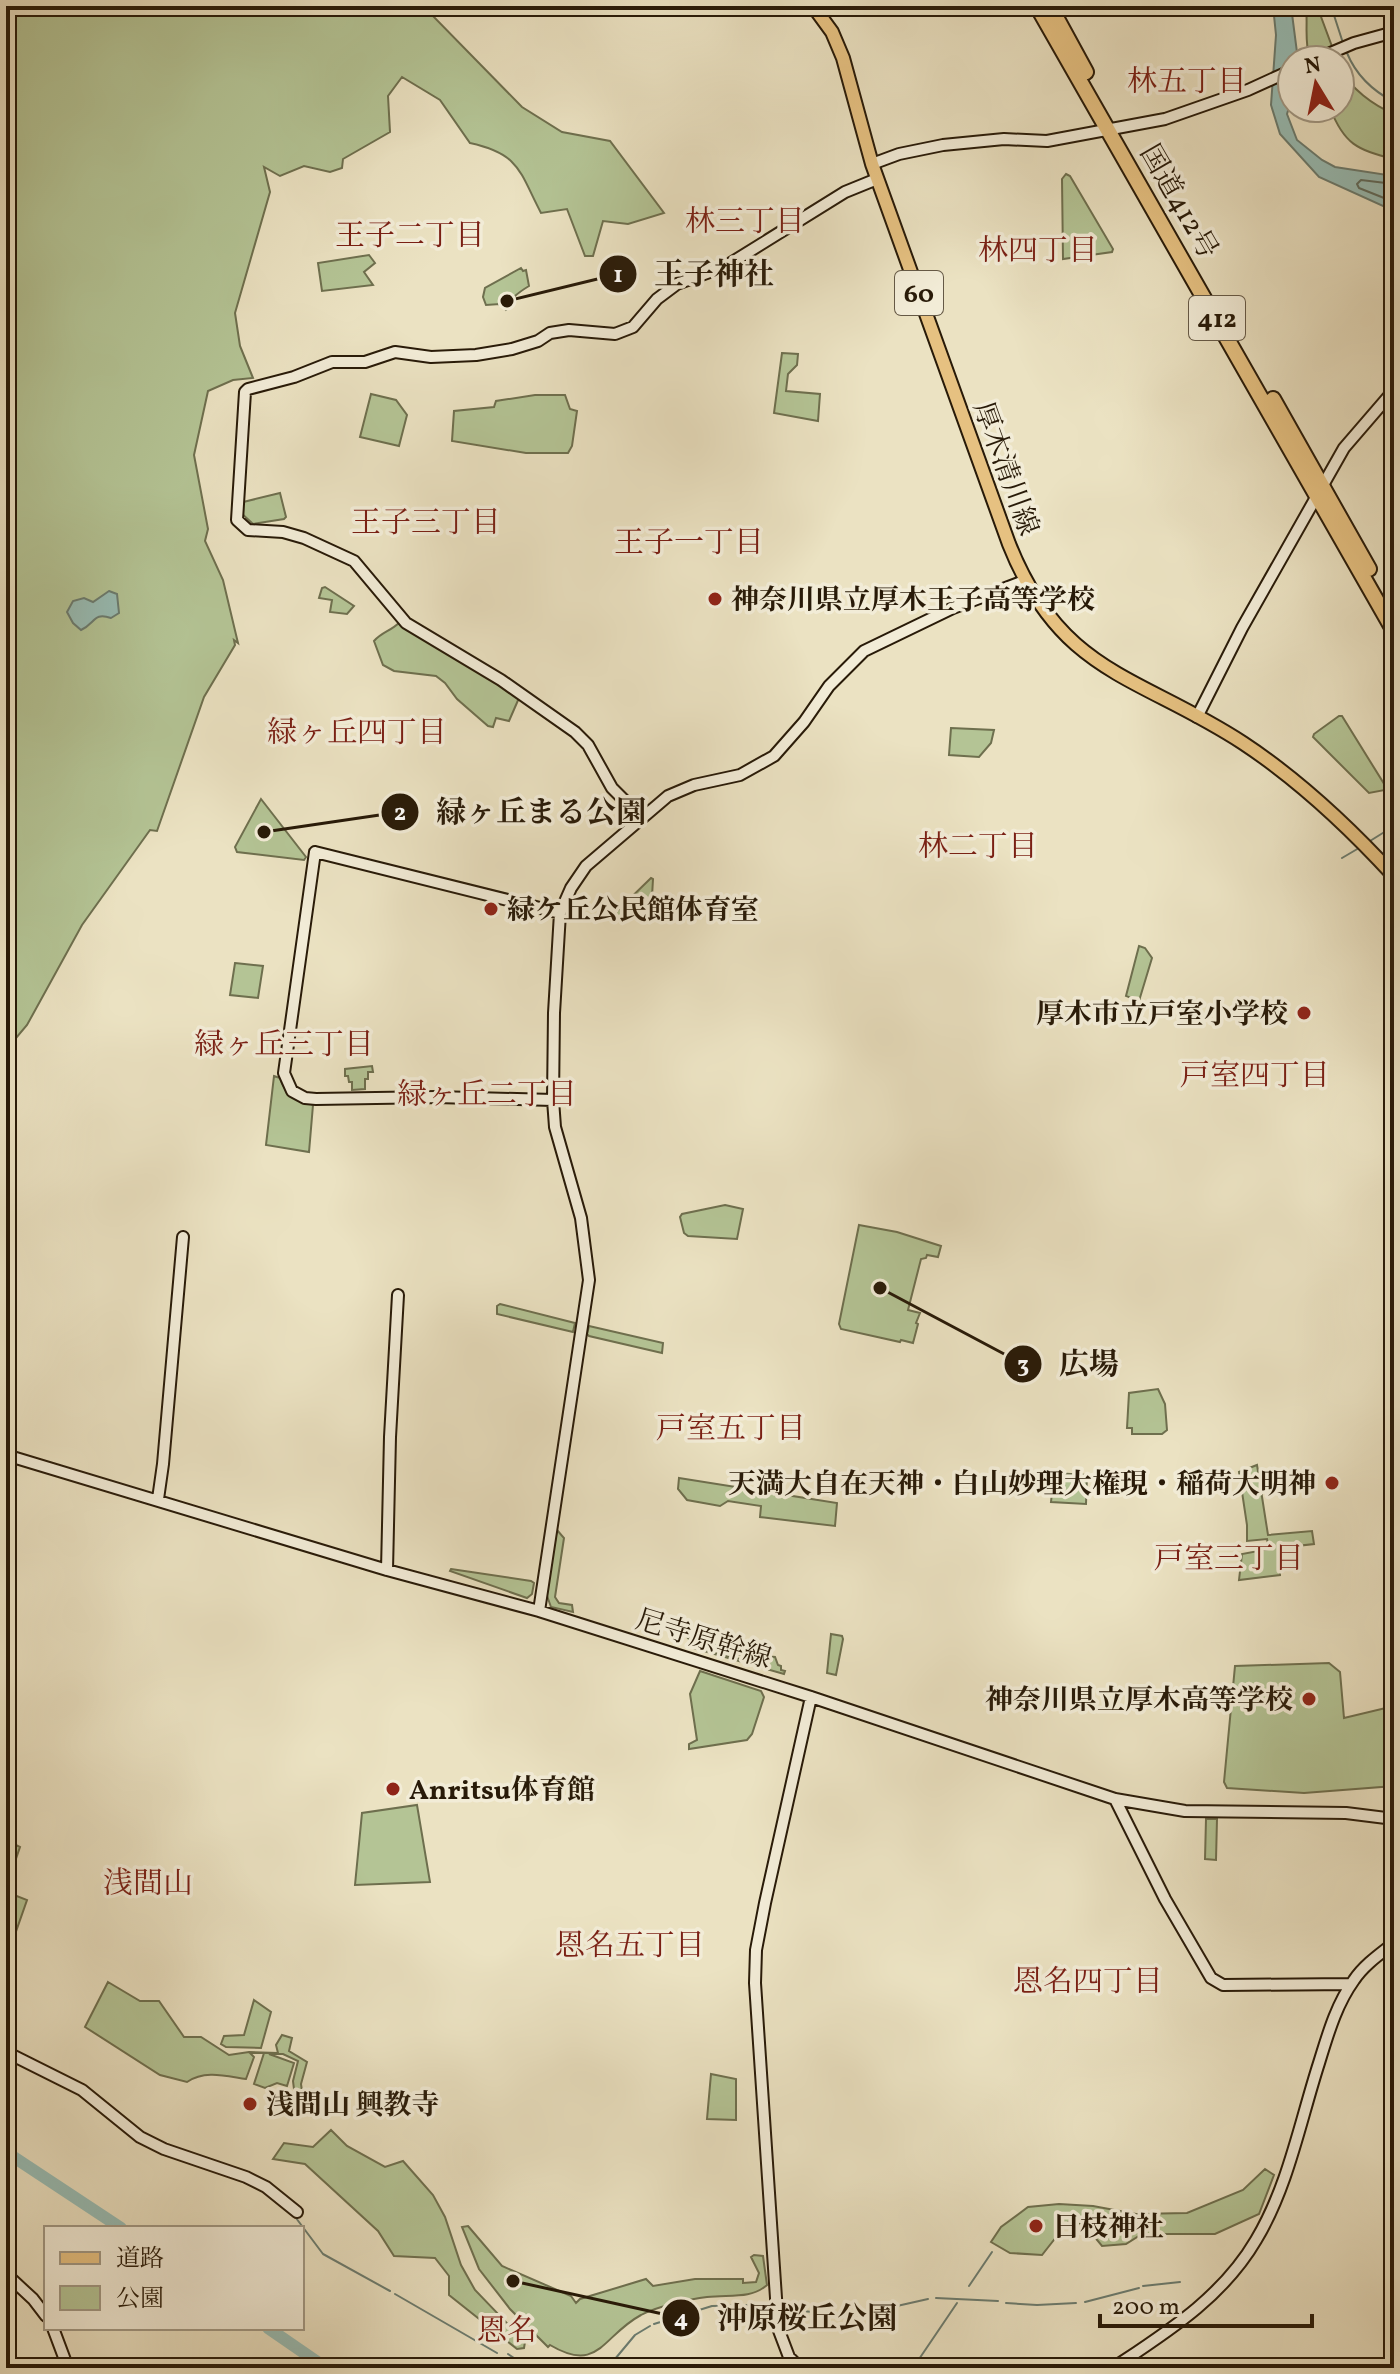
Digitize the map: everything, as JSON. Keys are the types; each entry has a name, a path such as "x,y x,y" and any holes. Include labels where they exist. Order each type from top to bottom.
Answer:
{"highway":[{"name":"国道412号","path":"1037,6 1113,128 1319,490 1394,614"},
{"name":"国道412号","path":"1050,6 1113,128"},
{"name":"国道412号","path":"1319,490 1394,631"}],"main road":[{"name":"厚木清川線","path":"813,6 832,32 843,58 877,179 1024,581 1036,600 1070,642 1094,661 1131,684 1197,717 1277,768 1364,844 1394,876"}],"street":[{"path":"1354,44 1394,32"},
{"path":"872,164 899,154 943,145 1004,139 1047,141 1165,119 1276,77"},
{"path":"641,817 612,788 588,745 578,734 509,685 406,623 354,561 304,538 283,532 248,530 241,525 235,512 245,392 332,362 365,362 395,352 431,357 476,355 512,349 538,341 550,333 569,330 615,334 633,327 657,299 677,284 726,266 845,192 877,179"},
{"path":"1197,717 1242,628 1319,490 1354,433 1394,390"},
{"path":"539,1611 589,1280 581,1218 555,1127 553,1100 554,1006 560,913 571,888 586,866 641,817 675,792 740,775 774,756 804,722 829,686 864,651 953,608 1024,581"},
{"path":"553,1100 305,1098 292,1091 284,1073 315,852 560,913"},
{"path":"158,1499 183,1237"},
{"path":"387,1570 398,1295"},
{"name":"尼寺原幹線","path":"6,1455 387,1570 539,1611 811,1697 1115,1799 1185,1811 1346,1813 1394,1819"},
{"path":"800,2368 789,2357 778,2328 755,1983 756,1950 765,1903 811,1697"},
{"path":"1115,1799 1165,1899 1211,1978 1223,1985 1351,1984"},
{"path":"1113,2368 1183,2321 1208,2300 1231,2277 1253,2247 1267,2221 1286,2171 1328,2032 1351,1984 1370,1962 1394,1943"},
{"path":"6,2052 82,2090 140,2137 164,2149 246,2177 266,2187 297,2212"},
{"path":"6,2274 44,2313"},
{"path":"54,2330 68,2368"}],"green space":[{"path":"6,6 269,6 269,9 272,6 334,6 342,11 350,6 412,6 433,16 522,107 562,132 610,141 664,213 628,224 603,221 593,256 585,256 567,209 541,213 522,175 509,159 487,147 470,143 440,100 402,77 388,96 390,132 343,159 342,168 330,172 304,166 280,176 264,167 270,192 235,313 240,346 253,378 233,380 208,391 194,455 208,529 205,541 223,580 238,643 234,640 235,645 204,697 157,831 150,830 82,925 27,1025 6,1050"},
{"path":"1306,6 1317,6 1331,44 1307,44"},
{"path":"1356,89 1394,114 1394,159 1353,144 1337,124 1356,124"},
{"path":"1066,174 1070,176 1112,252 1063,259 1062,179"},
{"path":"369,255 375,263 364,272 373,285 322,291 318,263"},
{"path":"521,268 526,270 529,286 514,297 506,310 500,304 486,305 483,297 485,288"},
{"path":"782,353 798,354 797,365 788,374 786,391 820,394 818,421 774,413"},
{"path":"371,394 396,400 407,415 399,446 360,437"},
{"path":"535,395 565,395 570,409 577,411 572,446 568,453 526,453 452,441 454,411 494,407 496,401"},
{"path":"280,493 284,519 253,524 239,511 239,503"},
{"path":"325,587 354,606 347,614 330,612 332,600 319,598"},
{"path":"400,622 452,651 519,698 509,721 496,718 493,727 488,726 436,676 394,671 383,665 374,641"},
{"path":"1342,716 1385,790 1369,793 1313,737"},
{"path":"951,728 994,730 991,743 979,757 949,755"},
{"path":"261,799 306,857 304,860 237,852 235,847"},
{"path":"651,878 651,914 648,917 616,916 615,913"},
{"path":"1139,946 1145,948 1152,958 1139,1001 1126,996"},
{"path":"235,963 263,966 258,998 230,995"},
{"path":"372,1066 373,1072 368,1072 368,1079 365,1079 365,1089 352,1090 352,1082 345,1076 345,1069"},
{"path":"274,1076 280,1078 292,1096 313,1105 309,1152 266,1145"},
{"path":"725,1205 743,1209 737,1239 688,1236 684,1233 682,1214"},
{"path":"859,1225 897,1232 941,1246 938,1257 927,1255 921,1259 908,1310 920,1313 913,1343 841,1329 839,1324"},
{"path":"500,1304 575,1323 573,1332 497,1314"},
{"path":"589,1326 663,1343 662,1353 589,1336"},
{"path":"1158,1389 1165,1404 1167,1430 1162,1434 1132,1434 1132,1428 1127,1428 1129,1393"},
{"path":"1257,1465 1268,1535 1312,1531 1314,1544 1279,1548 1280,1575 1239,1580 1242,1554 1269,1549 1267,1539 1247,1541 1239,1472"},
{"path":"1054,1473 1087,1475 1086,1504 1051,1502"},
{"path":"679,1478 837,1503 835,1526 760,1517 761,1506 728,1501 720,1506 687,1500 678,1489"},
{"path":"557,1530 564,1538 555,1597 559,1603 572,1605 573,1612 551,1607 546,1593"},
{"path":"451,1569 531,1581 534,1583 532,1594 527,1598"},
{"path":"831,1634 843,1639 836,1675 827,1673"},
{"path":"690,1637 745,1654 775,1657 784,1674 690,1647 744,1660 744,1656 690,1640"},
{"name":"神奈川県立厚木高等学校","path":"1329,1663 1340,1672 1344,1718 1394,1706 1394,1786 1304,1793 1227,1788 1224,1782 1235,1666"},
{"path":"700,1671 761,1691 764,1697 752,1734 747,1740 689,1749 689,1744 697,1740 690,1694"},
{"path":"417,1805 430,1882 355,1885 362,1813"},
{"path":"1206,1819 1217,1819 1216,1860 1205,1859"},
{"path":"6,1840 20,1847 7,1885 9,1893 27,1900 13,1940 6,1941"},
{"path":"108,1982 140,2001 159,2001 184,2037 201,2037 229,2055 249,2052 278,2053 276,2045 282,2035 292,2038 289,2051 307,2062 301,2084 303,2098 295,2097 293,2081 298,2061 283,2054 269,2054 294,2063 287,2086 277,2083 265,2088 254,2084 264,2053 250,2053 254,2057 246,2079 208,2075 187,2082 160,2075 85,2027"},
{"path":"254,2000 271,2012 261,2048 226,2047 221,2044 224,2036 244,2035"},
{"path":"711,2074 736,2079 736,2120 707,2119"},
{"path":"331,2130 347,2146 385,2167 403,2161 433,2195 445,2217 461,2265 475,2290 525,2342 524,2348 517,2349 449,2295 449,2276 435,2258 394,2256 378,2231 305,2164 273,2159 284,2143 313,2147"},
{"path":"1265,2169 1274,2175 1259,2214 1215,2234 1142,2234 1126,2244 1102,2246 1084,2224 1068,2222 1042,2255 1010,2253 991,2242 1001,2227 1028,2207 1059,2204 1136,2214 1187,2213 1243,2190"},
{"path":"468,2226 502,2266 571,2296 576,2303 580,2299 646,2279 653,2286 695,2279 756,2282 759,2273 751,2257 754,2255 763,2256 767,2285 746,2295 700,2298 647,2312 599,2349 579,2356 550,2345 548,2347 510,2309 479,2269 462,2227"}],"water":[{"path":"1273,6 1291,6 1296,44 1276,44 1276,121 1271,105 1276,35"},
{"path":"1277,124 1291,124 1297,140 1335,167 1394,176 1394,211 1319,177 1280,134"},
{"path":"109,591 117,594 119,613 111,618 98,617 81,630 73,623 67,612 73,601 84,598 93,602"}],"waterway":[{"path":"1331,6 1343,43"},
{"path":"1356,69 1366,82 1394,102"},
{"path":"1370,841 1394,826"},
{"path":"1342,858 1359,848"},
{"path":"107,2117 133,2138"},
{"path":"6,2152 118,2226"},
{"path":"296,2218 302,2226"},
{"path":"304,2229 323,2254 390,2291"},
{"path":"969,2286 992,2252"},
{"path":"1143,2286 1180,2282"},
{"path":"1085,2302 1139,2288"},
{"path":"395,2294 497,2353"},
{"path":"936,2298 998,2301"},
{"path":"800,2311 857,2315 928,2299"},
{"path":"913,2368 957,2303"},
{"path":"1006,2303 1076,2303"},
{"path":"654,2324 712,2306 753,2305"},
{"path":"610,2365 635,2335 650,2326"},
{"path":"271,2330 326,2368"},
{"path":"508,2354 529,2368"}],"place":[{"name":"王子神社","path":"507,301"},
{"name":"神奈川県立厚木王子高等学校","path":"715,599"},
{"name":"緑ヶ丘まる公園","path":"264,832"},
{"name":"緑ケ丘公民館体育室","path":"491,909"},
{"name":"厚木市立戸室小学校","path":"1304,1013"},
{"name":"広場","path":"880,1288"},
{"name":"天満大自在天神・白山妙理大権現・稲荷大明神","path":"1332,1483"},
{"name":"神奈川県立厚木高等学校","path":"1309,1699"},
{"name":"Anritsu体育館","path":"393,1789"},
{"name":"浅間山 興教寺","path":"250,2104"},
{"name":"日枝神社","path":"1036,2226"},
{"name":"沖原桜丘公園","path":"513,2281"}],"district":[{"name":"林五丁目","path":"1187,81"},
{"name":"林三丁目","path":"745,221"},
{"name":"王子二丁目","path":"410,235"},
{"name":"林四丁目","path":"1038,250"},
{"name":"王子三丁目","path":"426,522"},
{"name":"王子一丁目","path":"689,542"},
{"name":"緑ヶ丘四丁目","path":"357,732"},
{"name":"林二丁目","path":"978,846"},
{"name":"緑ヶ丘三丁目","path":"284,1044"},
{"name":"戸室四丁目","path":"1255,1075"},
{"name":"緑ヶ丘二丁目","path":"487,1094"},
{"name":"戸室五丁目","path":"731,1428"},
{"name":"戸室三丁目","path":"1229,1558"},
{"name":"浅間山","path":"148,1883"},
{"name":"恩名五丁目","path":"630,1945"},
{"name":"恩名四丁目","path":"1088,1981"},
{"name":"恩名","path":"507,2330"}]}
